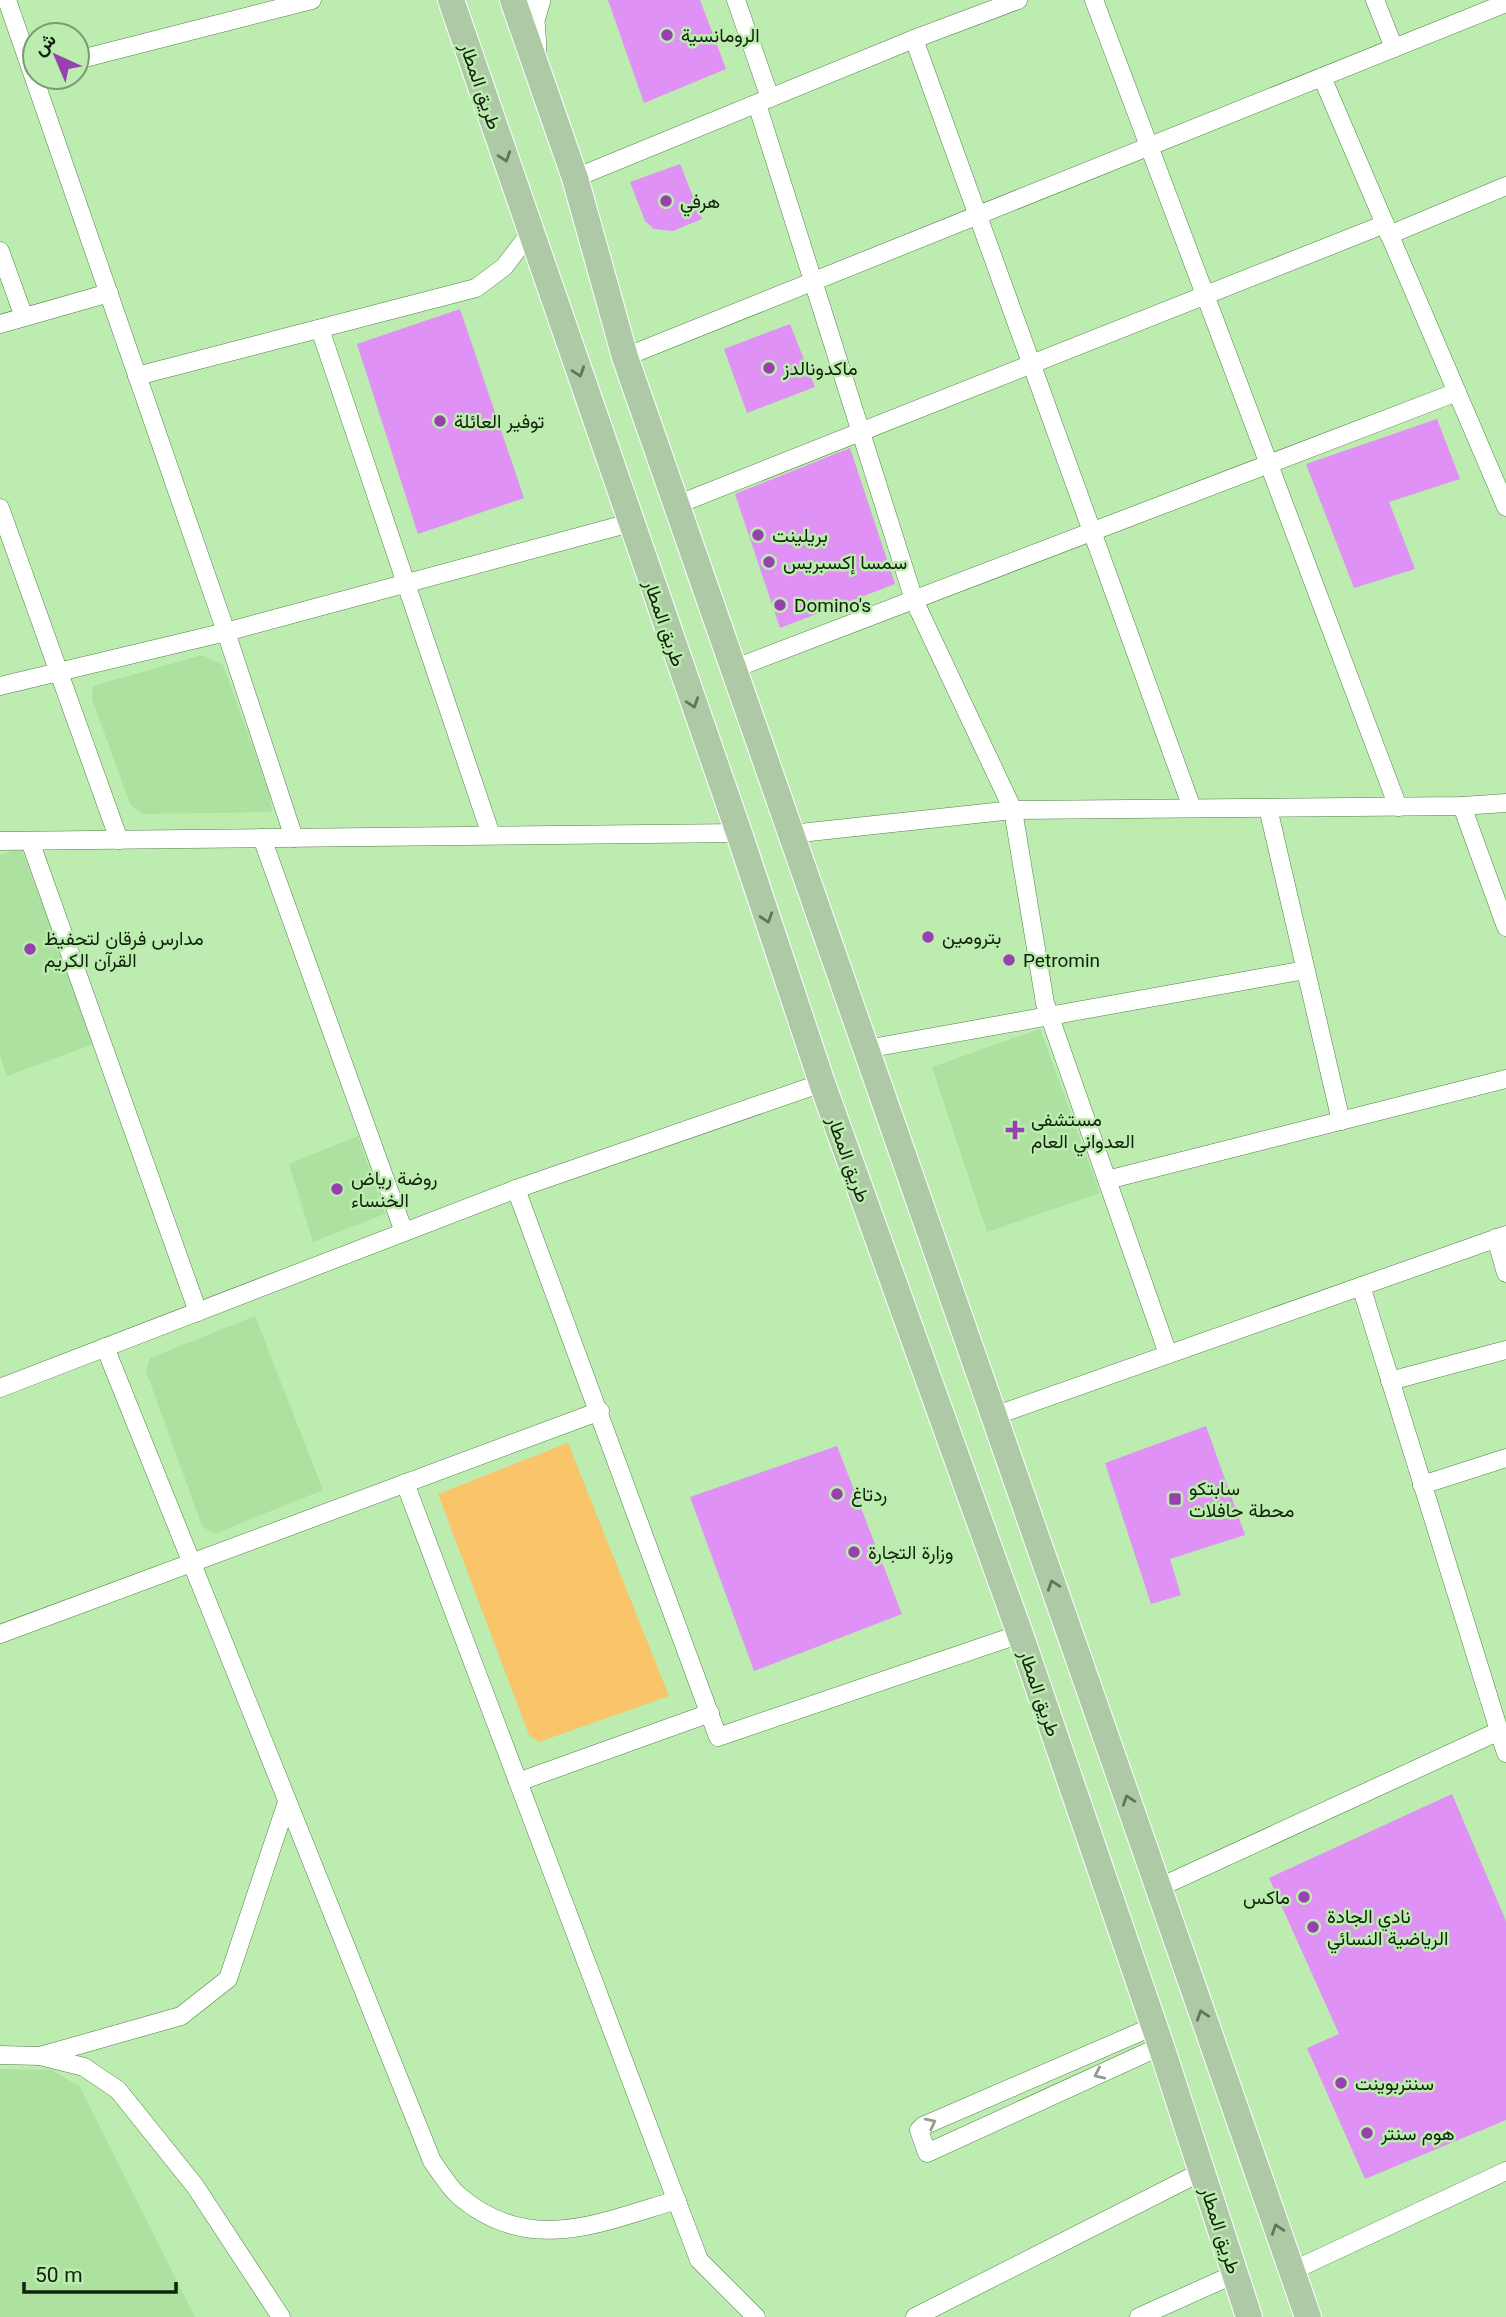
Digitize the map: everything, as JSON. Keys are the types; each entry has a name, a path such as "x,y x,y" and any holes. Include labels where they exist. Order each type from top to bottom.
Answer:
{"main road":[{"name":"طريق المطار","path":"451,0 739,832 822,1083 1020,1634 1203,2171 1249,2317"},
{"path":"513,0 575,178 625,357 1308,2317"},
{"path":"537,69 533,20 539,0"}],"street":[{"path":"6,0 21,38"},
{"path":"91,56 312,0"},
{"path":"736,0 813,281 914,600 1013,810 1049,1015 1168,1354"},
{"path":"575,178 914,39 1018,0"},
{"path":"1094,0 1398,807"},
{"path":"1375,0 1395,48"},
{"path":"625,357 1506,3"},
{"path":"914,39 1192,808"},
{"path":"1322,77 1506,507"},
{"path":"41,91 294,838"},
{"path":"676,505 1205,295 1506,186"},
{"path":"137,376 476,288 504,267 530,232"},
{"path":"0,251 24,317"},
{"path":"0,324 109,293"},
{"path":"320,328 491,835"},
{"path":"733,669 1457,392"},
{"path":"0,508 57,673 120,840"},
{"path":"0,686 226,632 630,523"},
{"path":"791,834 1013,810 1398,807 1506,803"},
{"path":"1462,806 1506,927"},
{"path":"1268,808 1341,1121"},
{"path":"0,841 739,832"},
{"path":"262,838 404,1233"},
{"path":"30,841 198,1312"},
{"path":"866,1049 1306,970"},
{"path":"1107,1180 1506,1079"},
{"path":"0,1388 516,1189 822,1083"},
{"path":"516,1189 718,1737 1020,1634"},
{"path":"994,1416 1501,1237 1506,1273"},
{"path":"1361,1286 1506,1754"},
{"path":"105,1347 432,2161 457,2194 517,2228 550,2232 583,2228 677,2200"},
{"path":"1390,1381 1506,1350"},
{"path":"0,1634 600,1411"},
{"path":"1422,1485 1506,1458"},
{"path":"405,1483 699,2260 756,2317"},
{"path":"518,1782 710,1713"},
{"path":"1158,1888 1497,1732"},
{"path":"40,2056 181,2016 228,1979 287,1802"},
{"path":"1157,2036 988,2125 928,2153 924,2149 919,2130 923,2126 979,2101 1157,2036"},
{"path":"0,2055 40,2056 84,2067 118,2090 195,2186 281,2317"},
{"path":"979,2101 988,2125"},
{"path":"915,2317 1203,2171"},
{"path":"1292,2271 1506,2171"},
{"path":"1139,2317 1235,2274"}],"shaded area":[{"path":"202,655 223,665 269,792 272,812 142,814 130,804 92,699 93,686"},
{"name":"مدارس فرقان لتحفيظ القرآن الكريم","path":"21,848 96,1043 7,1076 0,1055 0,855"},
{"name":"مستشفى العدواني العام","path":"1040,1029 1100,1193 987,1232 932,1067"},
{"name":"روضة رياض الخنساء","path":"358,1136 385,1214 313,1242 289,1164"},
{"path":"255,1316 323,1490 214,1534 202,1526 146,1371 150,1358"},
{"path":"568,1443 669,1696 539,1742 529,1735 438,1494"},
{"path":"0,2069 52,2070 80,2087 195,2317 0,2317"}],"building":[{"name":"الرومانسية","path":"608,0 700,0 726,69 644,103"},
{"name":"هرفي","path":"680,164 702,219 673,231 654,229 645,221 630,182"},
{"name":"توفير العائلة","path":"460,309 524,498 418,534 357,344"},
{"name":"ماكدونالدز","path":"790,324 815,387 747,413 724,349"},
{"path":"1437,419 1460,479 1389,502 1415,569 1354,588 1306,464"},
{"path":"850,448 895,584 780,628 735,494"},
{"name":"سابتكو محطة حافلات","path":"1206,1426 1245,1535 1170,1559 1181,1595 1151,1604 1105,1463"},
{"path":"837,1446 902,1614 754,1671 690,1497"},
{"path":"1452,1794 1506,1921 1506,2120 1365,2179 1307,2048 1339,2034 1269,1878"}],"place":[{"name":"الرومانسية","path":"667,35"},
{"name":"هرفي","path":"666,201"},
{"name":"ماكدونالدز","path":"769,368"},
{"name":"توفير العائلة","path":"440,421"},
{"name":"بريلينت","path":"758,535"},
{"name":"سمسا إكسبريس","path":"769,562"},
{"name":"Domino's","path":"780,605"},
{"name":"بترومين","path":"928,937"},
{"name":"مدارس فرقان لتحفيظ القرآن الكريم","path":"30,949"},
{"name":"Petromin","path":"1009,960"},
{"name":"مستشفى العدواني العام","path":"1015,1130"},
{"name":"روضة رياض الخنساء","path":"337,1189"},
{"name":"ردتاغ","path":"837,1494"},
{"name":"سابتكو محطة حافلات","path":"1175,1499"},
{"name":"وزارة التجارة","path":"854,1552"},
{"name":"ماكس","path":"1304,1897"},
{"name":"نادي الجادة الرياضية النسائي","path":"1313,1927"},
{"name":"سنتربوينت","path":"1341,2083"},
{"name":"هوم سنتر","path":"1367,2133"}]}
